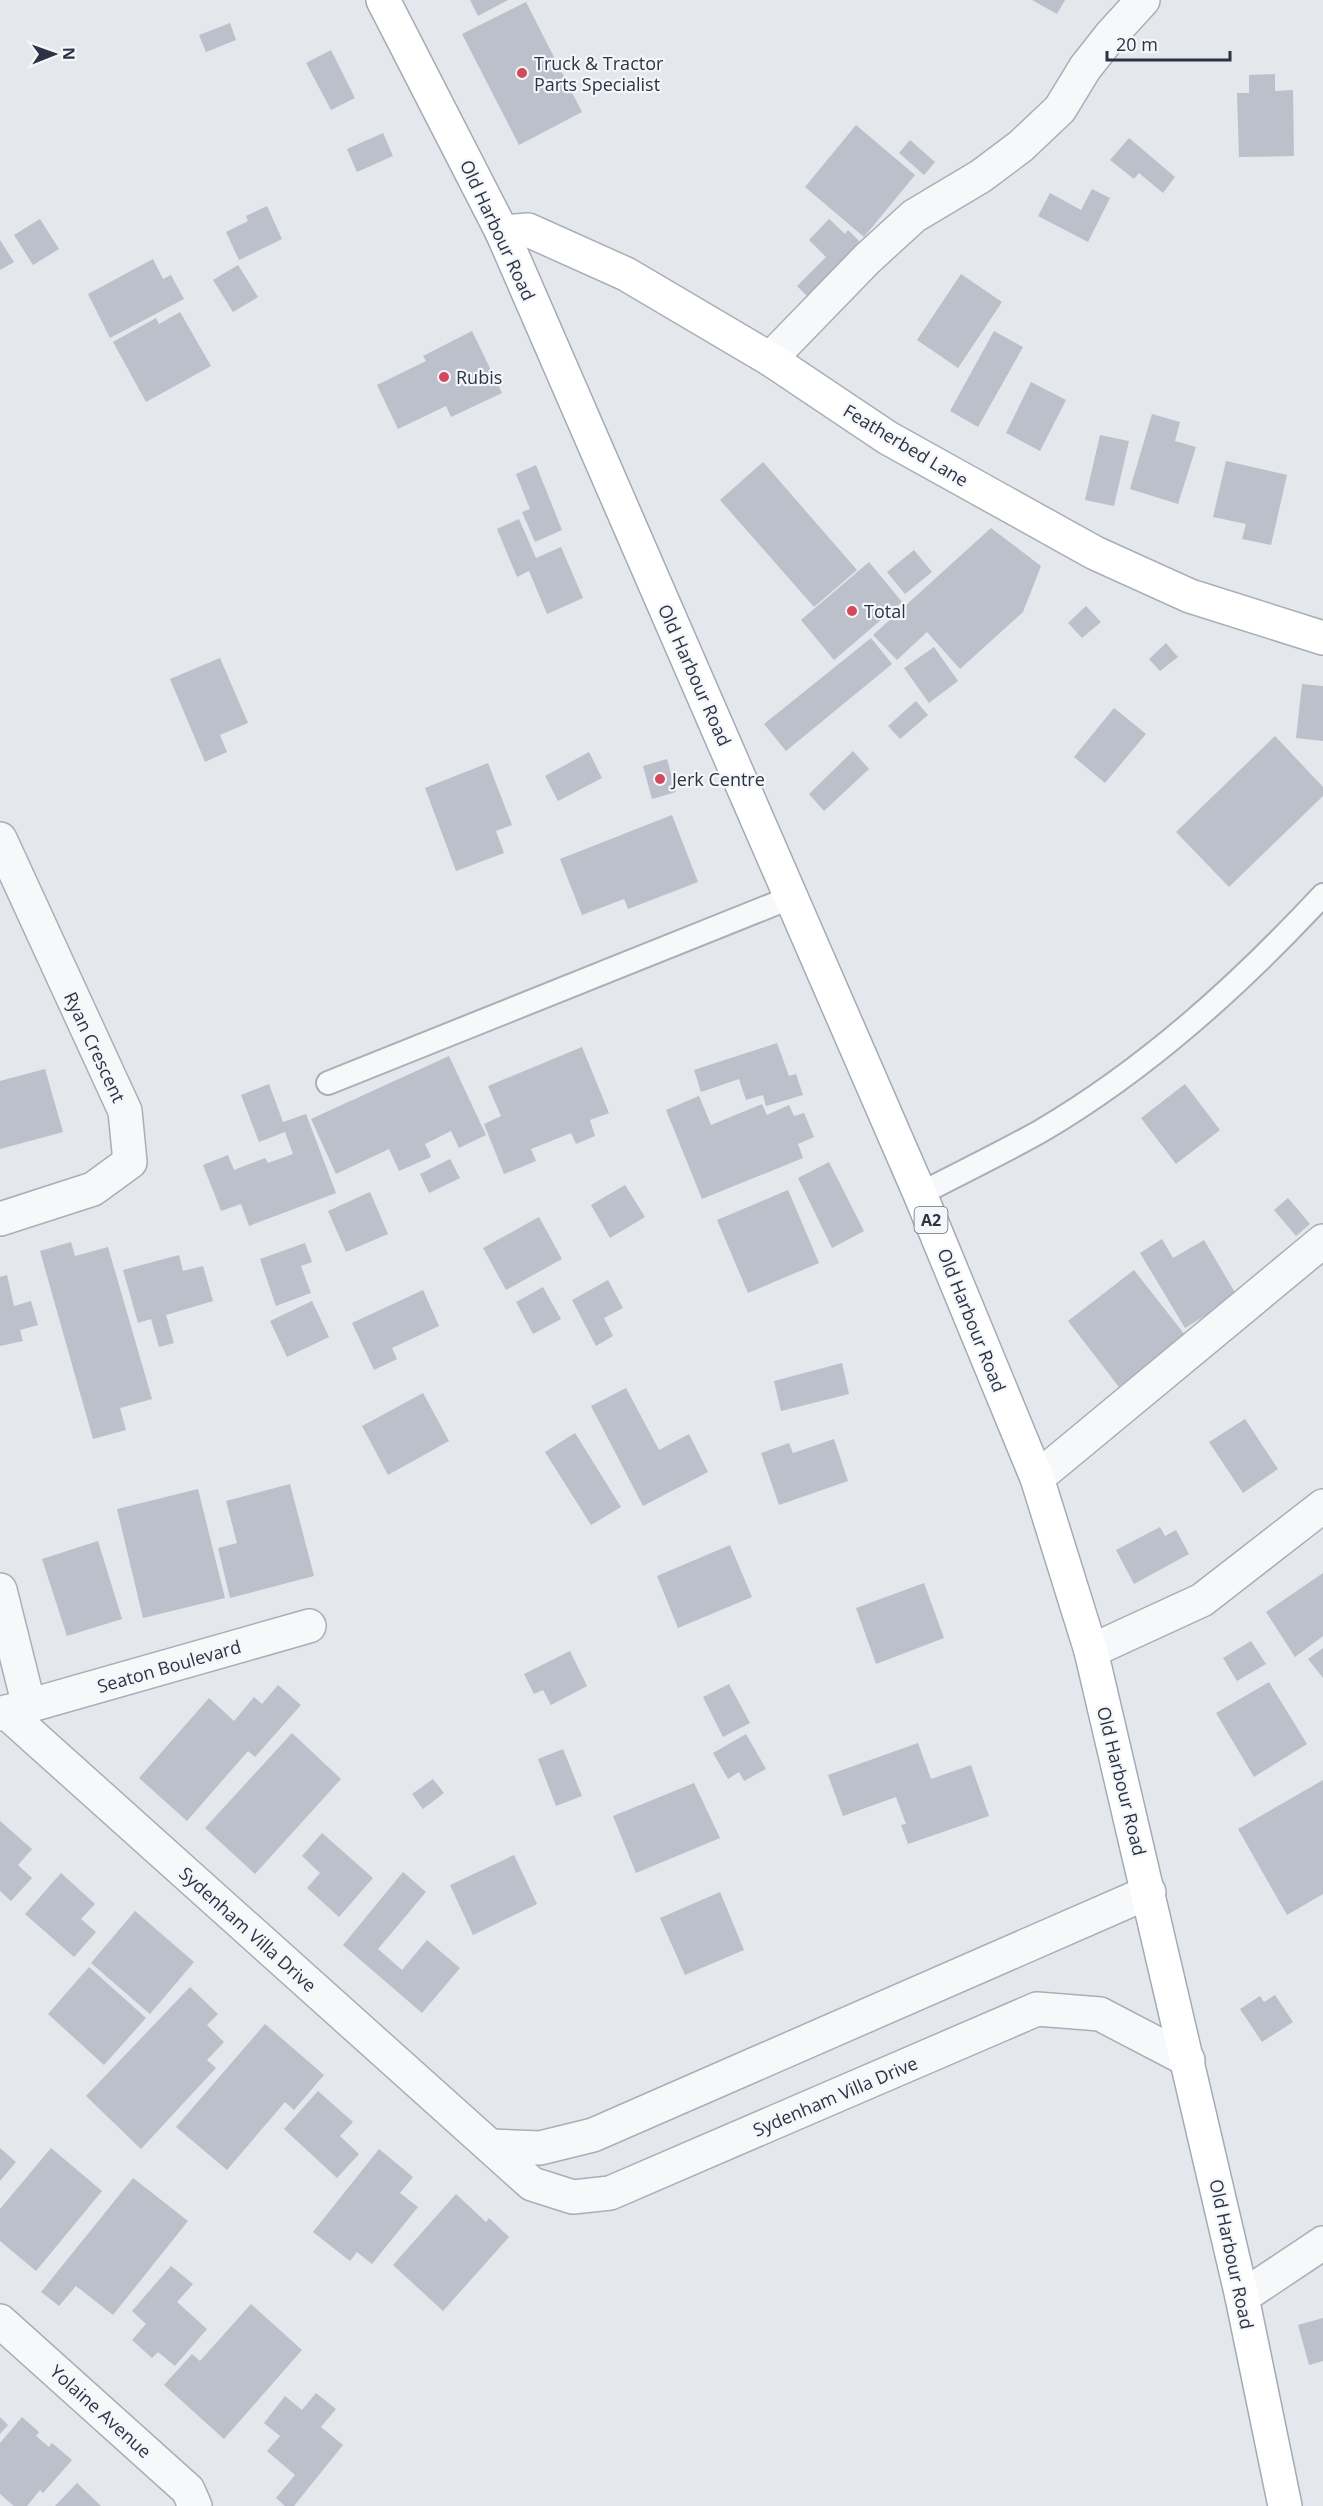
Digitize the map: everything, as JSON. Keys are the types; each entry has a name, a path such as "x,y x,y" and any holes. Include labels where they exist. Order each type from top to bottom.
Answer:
{"main road":[{"name":"Old Harbour Road","path":"383,0 502,232 920,1194 1037,1479 1090,1651 1149,1892 1242,2297 1285,2506"},
{"name":"Featherbed Lane","path":"502,232 528,230 626,274 770,359 888,438 1095,553 1190,597 1323,638"}],"street":[{"path":"770,359 867,259 914,216 981,176 1021,146 1060,110 1091,60 1143,0"},
{"name":"Ryan Crescent","path":"0,839 125,1111 130,1162 93,1189 0,1219"},
{"path":"1037,1479 1323,1241"},
{"path":"1090,1651 1202,1600 1323,1506"},
{"path":"0,1590 12,1711"},
{"name":"Seaton Boulevard","path":"12,1711 309,1626"},
{"name":"Sydenham Villa Drive","path":"12,1711 532,2184 573,2197 610,2193 1037,2009 1100,2014 1188,2060"},
{"path":"490,2146 540,2148 593,2135 1149,1892"},
{"path":"1242,2297 1323,2243"},
{"name":"Yolaine Avenue","path":"0,2321 188,2490 195,2506"}],"lane":[{"path":"920,1194 1042,1130 1156,1053 1259,963 1323,895"},
{"path":"328,1083 792,897"}],"building":[{"path":"470,0 508,0 478,16"},
{"path":"1032,0 1065,0 1057,14"},
{"name":"Truck & Tractor Parts Specialist","path":"526,2 582,112 519,145 462,34"},
{"path":"230,23 236,40 206,52 199,35"},
{"path":"331,50 355,98 331,110 306,63"},
{"path":"1275,74 1275,91 1293,90 1294,156 1239,157 1237,93 1249,93 1249,75"},
{"path":"856,125 915,175 864,237 805,187"},
{"path":"383,133 393,156 357,172 347,149"},
{"path":"1129,138 1175,177 1163,193 1139,173 1134,179 1110,160"},
{"path":"910,140 935,162 924,175 899,153"},
{"path":"1092,189 1110,198 1088,242 1038,216 1050,193 1081,210"},
{"path":"267,206 282,239 239,260 226,232 248,221 246,216"},
{"path":"40,219 59,249 33,265 14,235"},
{"path":"829,219 845,234 848,230 865,247 813,302 797,286 826,257 809,240"},
{"path":"0,240 14,262 0,270"},
{"path":"153,259 163,279 171,275 184,299 110,338 88,294"},
{"path":"238,265 258,297 233,312 213,280"},
{"path":"961,274 1002,302 958,368 917,340"},
{"path":"180,312 211,366 146,402 113,342 156,318 159,324"},
{"name":"Rubis","path":"472,331 502,393 451,417 446,406 398,429 377,385 426,361 423,356"},
{"path":"994,331 1023,347 978,427 950,411"},
{"path":"1031,382 1066,400 1040,451 1006,433"},
{"path":"1152,414 1180,422 1175,441 1196,447 1178,504 1130,489"},
{"path":"1100,435 1129,441 1114,506 1085,500"},
{"path":"1226,461 1287,475 1271,545 1242,539 1246,524 1213,517"},
{"name":"Total","path":"763,462 857,570 814,607 720,500"},
{"path":"536,465 562,530 535,542 522,512 530,509 516,474"},
{"path":"519,519 536,558 561,547 583,598 547,614 529,571 517,577 497,529"},
{"path":"991,528 1041,566 1023,612 960,669 927,632 897,660 873,635"},
{"path":"914,550 932,572 905,594 887,572"},
{"name":"Total","path":"869,562 902,602 834,660 801,620"},
{"path":"1086,606 1101,622 1082,638 1068,623"},
{"path":"871,638 892,664 786,751 764,724"},
{"path":"1166,643 1178,657 1160,671 1149,659"},
{"path":"934,647 958,681 929,703 904,668"},
{"path":"220,658 248,723 220,735 227,752 205,762 170,679"},
{"path":"1302,684 1323,686 1323,741 1296,738"},
{"path":"916,701 928,715 900,739 888,726"},
{"path":"1114,708 1146,734 1105,783 1074,757"},
{"path":"1275,736 1323,787 1323,796 1229,887 1176,832"},
{"path":"853,751 869,769 824,811 809,794"},
{"path":"589,752 602,778 558,801 545,776"},
{"name":"Jerk Centre","path":"667,759 676,792 652,799 643,766"},
{"path":"488,763 512,825 496,831 504,853 456,871 425,788"},
{"path":"672,815 698,882 628,909 624,899 582,915 560,859"},
{"path":"777,1043 789,1076 796,1074 803,1095 766,1106 763,1095 746,1100 739,1079 701,1092 694,1070"},
{"path":"582,1047 609,1113 590,1120 595,1136 576,1144 571,1133 531,1149 536,1161 504,1174 484,1124 501,1116 488,1086"},
{"path":"449,1056 486,1135 459,1148 451,1131 425,1144 431,1157 399,1171 389,1149 336,1174 311,1119"},
{"path":"45,1069 63,1132 0,1149 0,1081"},
{"path":"269,1084 283,1122 306,1114 336,1193 249,1226 241,1204 221,1211 203,1165 228,1155 234,1170 265,1158 268,1163 293,1154 285,1132 259,1142 241,1095"},
{"path":"1185,1084 1220,1130 1176,1164 1141,1118"},
{"path":"699,1096 711,1125 762,1104 767,1115 789,1105 794,1116 804,1113 814,1137 798,1144 803,1158 702,1199 666,1110"},
{"path":"450,1159 460,1178 429,1193 420,1174"},
{"path":"829,1162 864,1231 832,1248 798,1178"},
{"path":"625,1185 645,1217 610,1238 591,1205"},
{"path":"788,1190 819,1263 748,1293 717,1220"},
{"path":"370,1192 388,1234 346,1252 328,1211"},
{"path":"1288,1198 1310,1224 1296,1236 1274,1210"},
{"path":"539,1217 562,1259 506,1290 483,1248"},
{"path":"1162,1239 1173,1258 1204,1240 1237,1296 1185,1328 1140,1253"},
{"path":"71,1242 75,1256 108,1247 152,1399 120,1408 126,1430 93,1439 40,1251"},
{"path":"305,1243 312,1262 301,1266 311,1293 276,1306 260,1259"},
{"path":"179,1255 183,1271 203,1266 213,1301 166,1315 174,1343 159,1347 151,1319 138,1323 123,1270"},
{"path":"1134,1270 1185,1335 1119,1387 1068,1321"},
{"path":"7,1275 14,1306 31,1301 38,1325 20,1330 23,1341 0,1346 0,1277"},
{"path":"608,1280 623,1308 604,1318 613,1336 596,1346 572,1300"},
{"path":"543,1287 561,1319 533,1334 516,1302"},
{"path":"423,1290 439,1326 392,1348 397,1359 374,1370 352,1323"},
{"path":"312,1301 329,1337 287,1357 270,1321"},
{"path":"842,1363 849,1394 781,1411 774,1381"},
{"path":"626,1388 659,1450 689,1434 708,1472 643,1506 591,1406"},
{"path":"423,1393 449,1441 388,1475 362,1426"},
{"path":"1245,1419 1278,1469 1243,1493 1209,1442"},
{"path":"575,1433 621,1507 591,1525 545,1452"},
{"path":"834,1439 848,1481 779,1505 761,1453 789,1443 793,1453"},
{"path":"290,1484 314,1576 230,1598 218,1548 237,1543 226,1501"},
{"path":"198,1489 225,1598 143,1618 117,1509"},
{"path":"1160,1527 1165,1536 1176,1530 1189,1554 1134,1584 1116,1550"},
{"path":"98,1541 122,1619 67,1636 42,1559"},
{"path":"730,1545 752,1597 678,1628 657,1576"},
{"path":"1323,1573 1323,1636 1295,1657 1266,1612"},
{"path":"924,1583 944,1638 876,1664 856,1608"},
{"path":"1251,1641 1266,1664 1237,1681 1223,1658"},
{"path":"1323,1648 1323,1678 1308,1659"},
{"path":"570,1651 587,1686 551,1705 543,1690 534,1694 524,1674"},
{"path":"1269,1682 1307,1744 1254,1777 1216,1713"},
{"path":"729,1684 750,1723 723,1737 703,1697"},
{"path":"278,1685 301,1705 255,1757 248,1751 187,1821 139,1778 209,1698 234,1721 254,1697 262,1704"},
{"path":"292,1733 341,1779 255,1874 205,1828"},
{"path":"746,1734 766,1769 744,1781 739,1772 728,1779 713,1753"},
{"path":"918,1743 931,1779 971,1765 989,1816 908,1844 901,1825 906,1824 896,1797 843,1816 828,1775"},
{"path":"563,1749 582,1796 556,1806 538,1759"},
{"path":"433,1779 444,1793 423,1809 412,1794"},
{"path":"1323,1780 1323,1894 1287,1915 1238,1829"},
{"path":"694,1783 720,1838 636,1873 613,1816"},
{"path":"0,1821 32,1849 18,1865 32,1878 11,1901 0,1891"},
{"path":"322,1833 373,1878 339,1917 307,1888 320,1873 302,1856"},
{"path":"514,1855 537,1904 473,1935 450,1885"},
{"path":"403,1872 426,1892 378,1949 402,1970 427,1940 460,1968 422,2013 343,1945"},
{"path":"61,1873 95,1904 81,1919 96,1932 74,1957 25,1914"},
{"path":"720,1892 744,1950 685,1975 660,1918"},
{"path":"135,1911 194,1962 150,2014 91,1963"},
{"path":"89,1967 146,2018 104,2065 48,2014"},
{"path":"190,1987 218,2014 207,2025 224,2042 207,2060 216,2068 141,2149 86,2096"},
{"path":"1275,1995 1293,2022 1262,2042 1240,2009 1260,1996 1264,2002"},
{"path":"265,2024 324,2075 294,2110 285,2102 227,2170 176,2127"},
{"path":"318,2091 353,2122 340,2136 359,2154 337,2178 284,2129"},
{"path":"0,2148 16,2162 0,2181"},
{"path":"51,2148 102,2191 36,2271 0,2241 0,2209"},
{"path":"379,2149 413,2177 400,2193 418,2207 372,2264 357,2252 350,2261 313,2232"},
{"path":"133,2178 188,2221 113,2315 76,2286 59,2306 41,2292"},
{"path":"456,2194 486,2222 489,2218 509,2237 443,2311 393,2265"},
{"path":"171,2266 193,2284 177,2302 207,2329 175,2366 158,2352 152,2358 132,2340 146,2324 132,2311"},
{"path":"251,2304 302,2350 224,2439 164,2385 192,2354 200,2361"},
{"path":"1323,2318 1323,2361 1309,2365 1298,2325"},
{"path":"316,2393 336,2409 321,2427 343,2445 294,2506 285,2506 276,2498 295,2475 267,2451 280,2436 264,2423 285,2396 302,2410"},
{"path":"0,2417 8,2425 0,2434"},
{"path":"22,2417 39,2432 36,2436 49,2447 52,2443 72,2460 43,2493 40,2490 27,2506 14,2506 0,2494 0,2443"},
{"path":"77,2483 101,2506 55,2506"}],"place":[{"name":"Truck & Tractor Parts Specialist","path":"522,73"},
{"name":"Rubis","path":"444,377"},
{"name":"Total","path":"852,611"},
{"name":"Jerk Centre","path":"660,779"}]}
